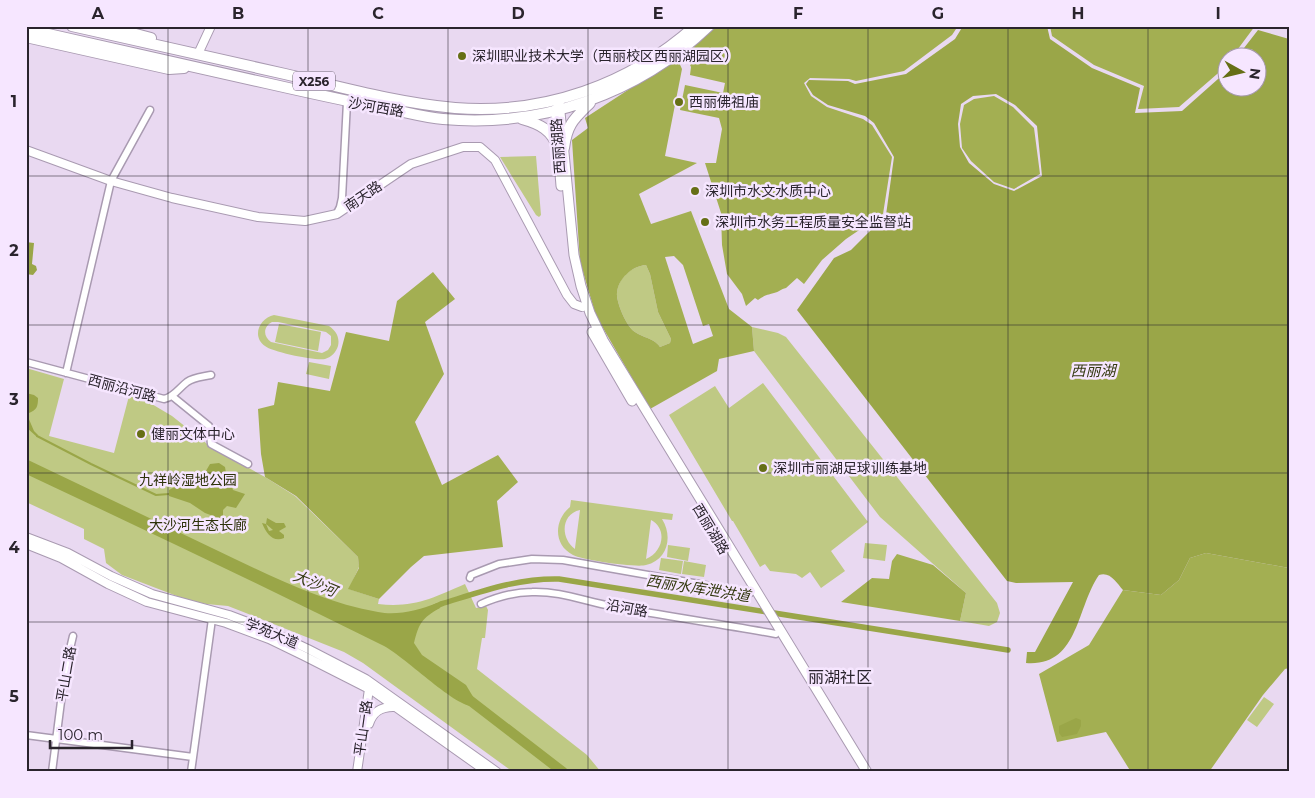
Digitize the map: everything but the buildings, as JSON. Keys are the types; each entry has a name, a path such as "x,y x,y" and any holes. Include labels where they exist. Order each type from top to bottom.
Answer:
{"main road":[{"name":"沙河西路","path":"72,26 381,96 442,107 472,109 558,107 633,70 665,51 695,26"},
{"path":"106,26 146,35 172,48"},
{"name":"沙河西路","path":"27,36 192,66 347,102 442,119 488,120 518,118 593,99 624,86 677,54 709,26"},
{"path":"561,148 571,122 593,99"},
{"name":"西丽湖路","path":"558,107 568,256 575,288 582,307 597,343 750,593 763,609"},
{"path":"518,118 545,128 551,133 561,148"},
{"name":"西丽湖路","path":"561,148 574,254 581,286 590,313 603,340 763,609"},
{"path":"763,609 867,772"},
{"path":"778,633 860,772"}],"street":[{"path":"198,54 211,26"},
{"path":"337,214 342,198 347,102"},
{"path":"66,373 111,181 150,110"},
{"name":"南天路","path":"26,150 111,181 172,198 258,216 305,221 337,214 411,164 463,147 480,147 495,160 567,296 574,304 582,307"},
{"name":"西丽沿河路","path":"26,362 164,399 172,396 191,380 211,375"},
{"path":"172,396 209,426 211,444 248,464"},
{"name":"学苑大道","path":"26,537 68,553 152,594 178,603 218,612 266,630 308,649 371,688 497,772"},
{"name":"学苑大道","path":"26,544 62,558 100,580 147,602 212,619 268,639 371,688 487,772"},
{"path":"470,578 471,575 499,564 532,559 563,560 750,593"},
{"name":"沿河路","path":"481,604 513,594 549,592 610,606 778,633"},
{"path":"191,772 212,619"},
{"name":"平山二路","path":"52,772 65,670 73,636"},
{"name":"平山一路","path":"362,772 369,724 371,688"},
{"name":"平山一路","path":"357,772 371,688"},
{"path":"369,724 372,715 380,709 388,706 396,707"},
{"path":"26,735 193,757"}],"green space":[{"path":"536,156 541,215 539,217 500,157"},
{"path":"646,265 650,274 658,312 671,339 670,343 660,347 657,343 632,330 621,310 617,296 620,282 623,278 631,270"},
{"path":"274,315 329,326 338,337 337,348 330,357 313,359 294,356 269,348 261,342 258,333 261,323","holes":["272,322 326,332 331,336 331,345 328,350 322,353 271,342 265,334 267,326"]},
{"path":"279,324 321,332 318,351 275,342"},
{"path":"752,327 778,333 786,337 997,603 1000,613 997,622 989,626 960,621 966,593 880,517 754,351"},
{"path":"309,362 331,366 329,379 306,374"},
{"name":"大沙河生态长廊","path":"26,368 64,379 49,436 114,453 129,396 145,400 172,416 211,447 295,496 358,557 359,567 349,589 379,599 378,604 402,605 423,601 465,584 476,608 486,606 488,610 485,638 482,638 477,669 587,755 601,772 513,772 363,663 344,652 228,606 206,604 182,598 122,575 106,563 104,549 84,539 84,529 26,502"},
{"name":"深圳市丽湖足球训练基地","path":"763,383 868,522 831,551 845,571 821,588 810,572 802,578 796,574 770,571 765,564 760,567 669,415 715,386 729,408"},
{"path":"571,500 673,514 672,520 662,519 668,540 664,553 653,562 641,566 598,561 573,555 566,551 562,545 558,532 561,519 570,507","holes":["580,510 575,548 575,549 567,539 565,527 569,516","651,520 660,529 661,540 660,546 652,556 646,559"]},
{"path":"865,543 887,545 885,561 863,558"},
{"path":"668,545 690,548 688,561 667,557"},
{"path":"661,558 683,561 681,574 659,570"},
{"path":"684,561 706,565 704,577 682,574"},
{"path":"1264,697 1274,704 1257,727 1247,720"}],"shaded area":[{"path":"715,26 958,26 952,35 904,71 856,81 849,79 810,78 804,83 811,96 827,107 863,119 872,125 892,157 883,214 846,239 822,260 804,284 797,278 786,288 758,300 755,298 746,306 742,294 727,274 722,245 721,213 705,163 716,163 722,129 719,118 680,110 685,85 723,93 725,83 690,75 691,67 684,52"},
{"path":"1050,26 1255,26 1239,48 1218,48 1218,73 1179,107 1138,109 1144,86 1094,65 1052,36"},
{"path":"677,58 682,69 665,156 697,163 639,194 651,224 691,211 729,309 752,327 754,351 719,359 717,371 650,409 596,316 580,262 572,140 588,128 585,118","holes":["674,256 683,265 703,326 709,324 713,336 693,344 665,257","646,265 650,274 658,312 671,339 670,343 660,347 657,343 632,330 621,310 617,296 618,288 623,278 636,268"]},
{"path":"994,96 1013,107 1034,128 1040,174 1014,189 994,182 971,161 962,148 960,124 964,105 974,99"},
{"path":"433,272 455,299 425,322 444,374 415,422 442,485 498,455 518,482 497,501 503,547 424,556 379,599 348,589 359,568 358,557 296,496 265,477 261,454 258,409 274,405 278,382 330,391 346,332 389,341 397,301"},
{"path":"1206,553 1289,568 1289,668 1285,669 1263,695 1209,772 1131,772 1106,732 1057,742 1039,674 1089,645 1123,590 1161,595 1179,580 1190,558"},
{"path":"897,554 933,565 966,593 960,621 841,602 872,578 889,579 892,561"}],"water":[{"name":"西丽湖","path":"963,26 1047,26 1050,39 1092,68 1140,88 1135,113 1182,111 1218,79 1218,98 1268,98 1268,48 1244,48 1258,30 1289,39 1289,568 1206,553 1190,558 1179,580 1161,595 1123,590 1110,576 1099,575 1091,588 1074,633 1066,646 1057,656 1043,662 1026,663 1027,652 1035,652 1073,582 1016,583 1007,581 797,310 834,258 851,250 886,215 894,157 874,123 865,116 828,105 813,95 806,84 809,80 848,81 855,84 906,74 955,39","holes":["996,94 1015,105 1037,126 1042,176 1014,191 994,184 969,163 960,147 958,124 961,104 973,96"]},
{"path":"26,242 34,243 32,264 36,266 37,270 33,275 26,274"},
{"path":"26,393 38,398 34,411 29,413 28,417 34,431 38,435 37,437 26,427"},
{"path":"26,459 252,567 314,594 356,607 385,613 408,612 437,603 440,608 422,622 414,643 422,655 466,685 475,700 472,706 453,698 382,645 26,474"},
{"path":"219,463 225,467 226,473 237,479 232,487 233,490 245,494 236,508 227,506 223,510 223,523 219,522 216,517 205,513 190,503 169,496 169,490 175,487 193,488 197,486 210,464"},
{"path":"267,518 276,523 284,523 286,527 279,531 284,535 284,538 276,539 270,536 262,523 266,524"},
{"path":"1076,718 1081,720 1081,726 1077,734 1062,737 1059,733 1059,726"}],"waterway":[{"path":"37,436 156,495 169,494"},
{"name":"西丽水库泄洪道","path":"433,608 513,583 559,579 1008,650"},
{"name":"大沙河","path":"463,695 563,772"}],"place":[{"name":"深圳职业技术大学（西丽校区西丽湖园区）","path":"462,56"},
{"name":"西丽佛祖庙","path":"679,102"},
{"name":"深圳市水文水质中心","path":"695,191"},
{"name":"深圳市水务工程质量安全监督站","path":"705,222"},
{"name":"健丽文体中心","path":"141,434"},
{"name":"深圳市丽湖足球训练基地","path":"763,468"}],"district":[{"name":"丽湖社区","path":"840,677"}],"park label":[{"name":"九祥岭湿地公园","path":"188,480"}]}
